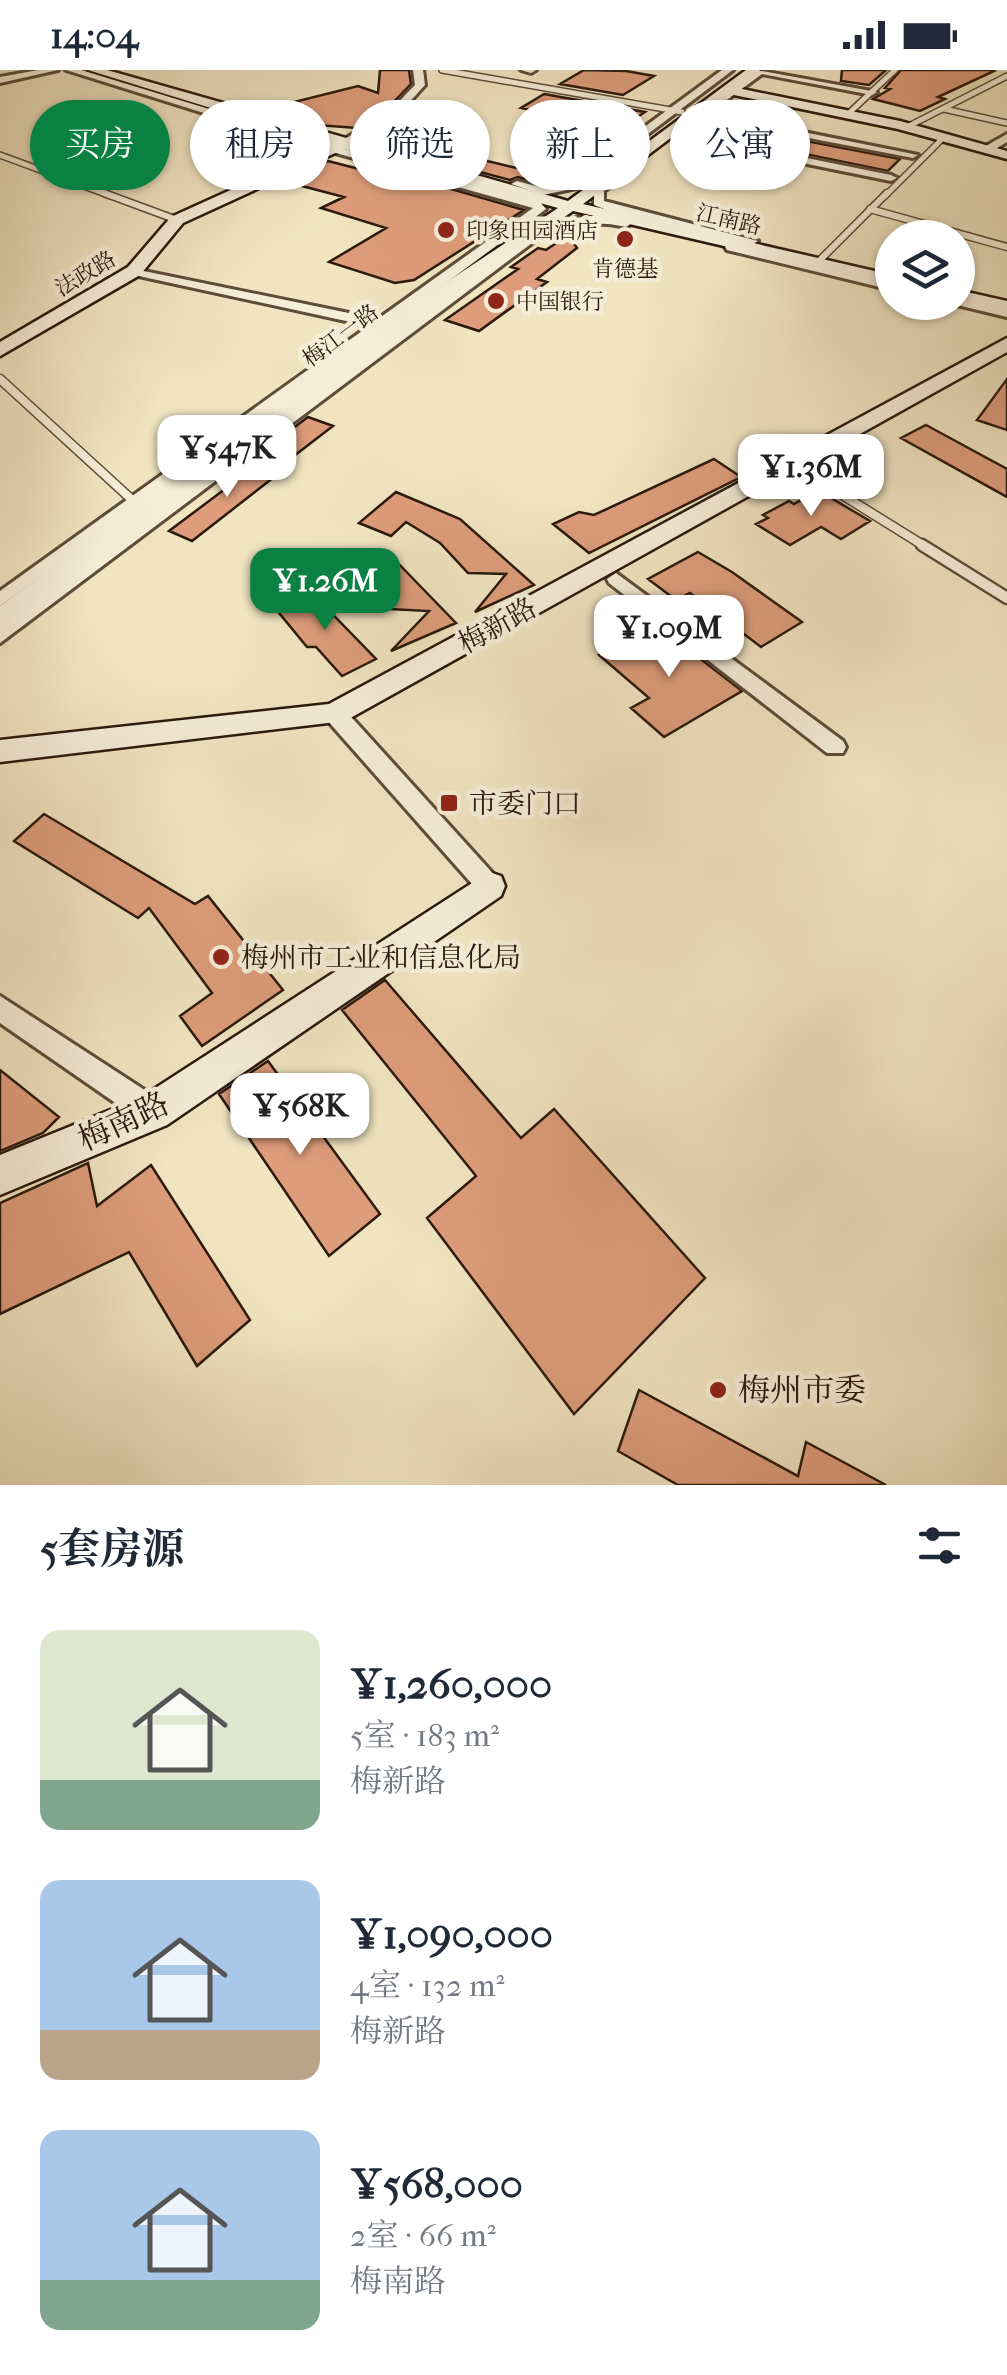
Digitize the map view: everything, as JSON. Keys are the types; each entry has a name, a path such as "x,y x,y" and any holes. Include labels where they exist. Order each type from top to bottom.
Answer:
{"main road":[{"name":"江南路","path":"94,70 342,144 564,204 875,275"},
{"path":"695,100 740,70"},
{"path":"564,204 761,71"},
{"path":"728,90 907,126 1007,155"},
{"path":"564,204 670,118"},
{"name":"法政路","path":"0,350 134,271 177,220 342,144"},
{"name":"梅江一路","path":"0,619 141,507 387,325 564,204"},
{"path":"975,302 1007,309"},
{"name":"梅新路","path":"0,751 335,714 1007,344"},
{"name":"梅南路","path":"0,1175 153,1112 489,886"}],"street":[{"path":"0,80 54,70"},
{"path":"71,70 342,144 555,192 572,186 670,117"},
{"path":"110,70 536,204 540,210 387,325 134,271"},
{"path":"342,144 390,117 420,85 418,70"},
{"path":"692,100 728,70"},
{"path":"872,92 761,71 598,190 596,201 622,212 875,275"},
{"path":"818,137 848,114"},
{"path":"810,135 913,155"},
{"path":"988,149 1007,137"},
{"path":"810,162 891,178"},
{"path":"0,636 528,240 558,222 602,217 875,275"},
{"path":"975,291 1007,298"},
{"path":"0,600 141,507"},
{"path":"616,579 835,747"},
{"path":"335,714 489,886"},
{"path":"0,1008 153,1112"}],"lane":[{"path":"442,70 670,111"},
{"path":"848,114 894,70"},
{"path":"907,126 1007,76"},
{"path":"944,108 1007,123"},
{"path":"817,262 944,137"},
{"path":"0,155 177,220"},
{"path":"870,209 1007,247"},
{"path":"0,380 141,507"},
{"path":"791,464 1007,598"}],"building":[{"path":"380,70 409,70 411,84 396,100 350,100 350,127 330,126 330,100 302,100 358,86 378,93"},
{"path":"584,70 654,76 623,95 560,84"},
{"path":"842,70 886,70 869,85 841,81"},
{"path":"901,70 996,70 938,97 945,99 920,111 873,99 890,89 885,88"},
{"path":"544,94 578,100 534,100"},
{"path":"810,142 900,159 888,171 810,155"},
{"name":"印象田园酒店","path":"330,162 350,167 350,190 455,190 524,210 414,280 395,283 329,262 386,228 321,208 344,197 317,190 330,190"},
{"path":"490,162 510,167 510,180 490,175"},
{"name":"中国银行","path":"568,235 577,248 537,279 547,282 479,331 445,320 518,269 511,267 538,248 546,250"},
{"path":"1007,379 1007,430 977,420"},
{"path":"308,417 333,426 290,459 264,450"},
{"path":"926,425 1007,469 1007,497 901,438"},
{"path":"265,459 287,467 192,541 169,531"},
{"path":"714,459 741,477 589,553 553,524 579,512 594,515"},
{"path":"396,492 460,519 534,585 475,612 506,574 468,573 440,543 406,522 391,536 359,523"},
{"path":"811,494 826,495 870,521 841,539 821,527 790,545 756,524 768,518 763,515"},
{"path":"698,552 802,622 761,647 690,593 676,600 648,579"},
{"path":"393,558 456,623 391,651 429,611 389,609 358,572"},
{"path":"311,592 376,659 342,676 316,647 307,647 275,608"},
{"path":"649,628 655,633 662,629 742,691 664,737 631,708 649,698 599,655"},
{"path":"44,814 195,904 208,896 283,990 202,1046 180,1016 212,993 149,908 138,918 14,841"},
{"path":"385,980 521,1138 554,1109 705,1278 574,1414 427,1218 476,1176 342,1010"},
{"path":"268,1061 380,1214 329,1256 219,1094"},
{"path":"0,1070 59,1117 43,1133 0,1151"},
{"path":"88,1163 97,1206 151,1165 250,1320 197,1366 129,1252 0,1314 0,1203"},
{"path":"639,1390 798,1476 806,1442 886,1485 678,1485 618,1451"}],"place":[{"name":"印象田园酒店","path":"446,230"},
{"name":"肯德基","path":"625,239"},
{"name":"中国银行","path":"496,301"},
{"name":"市委门口","path":"449,803"},
{"name":"梅州市工业和信息化局","path":"221,957"},
{"name":"梅州市委","path":"718,1390"}]}
